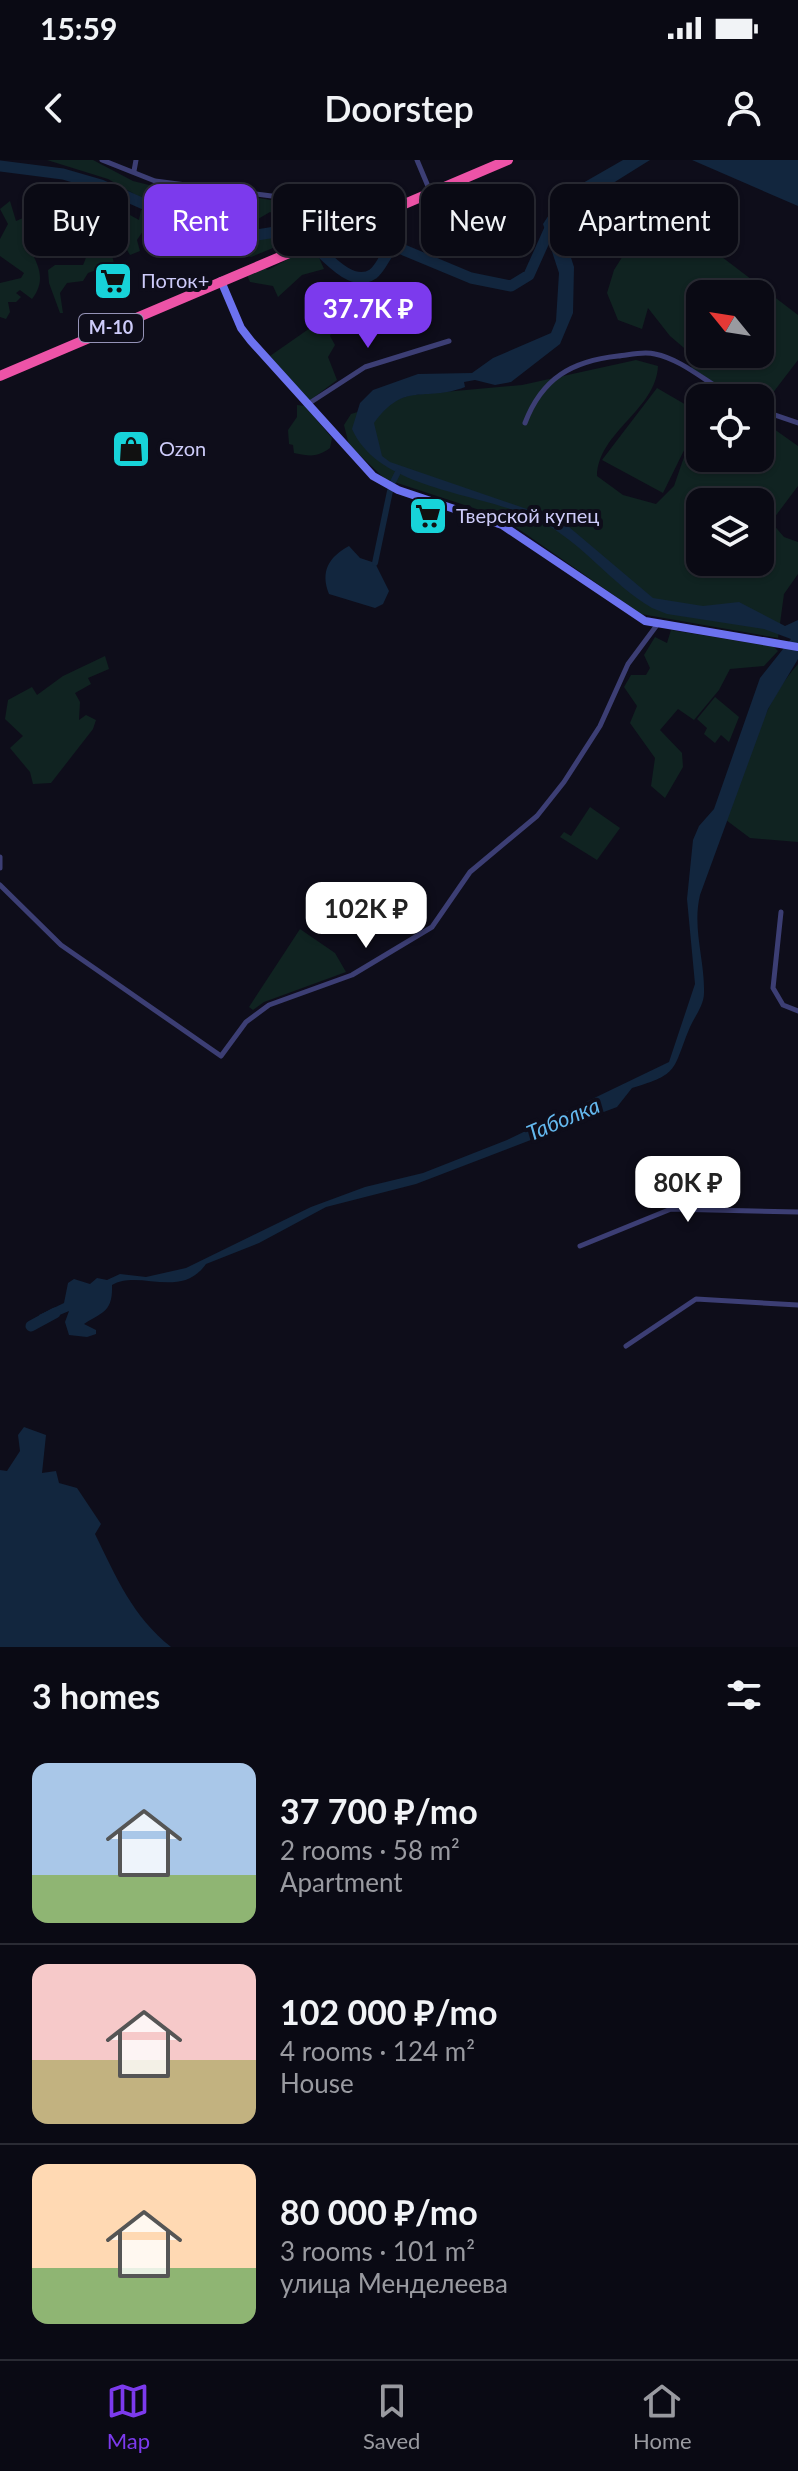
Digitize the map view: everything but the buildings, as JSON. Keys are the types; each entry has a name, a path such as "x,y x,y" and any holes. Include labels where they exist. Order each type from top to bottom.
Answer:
{"highway":[{"name":"М-10","path":"448,184 508,160"},
{"name":"М-10","path":"0,376 277,256"}],"street":[{"path":"102,160 155,181 273,196"},
{"path":"134,171 136,160"},
{"path":"417,160 427,184"},
{"path":"221,281 241,328 373,476 398,490 502,525 626,611 657,625 798,647"},
{"path":"308,404 365,367 449,341"},
{"path":"525,423 533,401 547,383 570,366 597,359 656,354 713,384"},
{"path":"774,415 798,423"},
{"path":"0,885 61,945 221,1056 246,1022 269,1005 352,975 432,927 470,872 537,816 564,782 600,726 628,664 657,625"},
{"path":"0,857 0,868"},
{"path":"781,912 773,988 783,1005 798,1011"},
{"path":"580,1246 671,1209 798,1212"},
{"path":"626,1346 696,1299 798,1305"}],"green space":[{"path":"47,160 93,160 145,184 144,199 128,191 128,184 117,184"},
{"path":"257,198 273,200 273,214 270,212 258,219"},
{"path":"10,201 16,221 23,218 24,256 34,256 40,274 40,282 32,299 20,290 16,293 21,297 16,302 8,302 10,312 6,319 0,317 0,283 21,278 24,273 0,256 0,239 8,224 0,209"},
{"path":"141,210 144,211 144,231 137,240 140,251 130,255 128,214 139,220"},
{"path":"273,237 273,248 257,255 257,238"},
{"path":"86,256 112,256 114,264 88,273 83,281 67,283 60,293 63,313 60,313 49,283 48,270 55,265 83,265"},
{"path":"294,256 318,256 324,269 302,275 278,297 273,286 250,282 247,275 262,267 268,270"},
{"path":"623,256 721,256 752,280 686,280 686,350 670,336 648,308 642,329 618,320 607,293 614,270"},
{"path":"774,297 798,315 798,360 774,391 774,384 716,384 691,368 774,368"},
{"path":"355,304 359,310 336,325 330,336 335,345 328,357 337,380 309,401 270,356 313,326"},
{"path":"636,360 658,366 648,396 607,446 597,476 623,495 656,504 674,486 686,451 686,472 774,472 774,429 798,446 798,486 774,518 774,488 686,488 686,576 774,576 774,525 784,537 798,542 798,574 784,594 778,638 641,614 501,517 385,479 349,445 344,425 351,414 411,395 522,385"},
{"path":"657,388 686,405 686,446 663,493 602,460"},
{"path":"297,405 305,406 332,438 330,448 313,455 294,453 293,445 289,444 288,430 297,417"},
{"path":"671,630 774,647 778,651 764,666 730,669 719,690 694,720 678,709 660,730 682,753 683,767 665,798 651,786 655,758 630,723 637,706 624,687 631,675 646,675 650,668 644,655 655,637 667,643"},
{"path":"105,656 109,669 88,678 91,684 75,693 80,702 79,720 86,715 96,720 93,729 51,783 33,784 30,772 10,748 23,736 5,719 8,700 32,687 37,695 63,676"},
{"path":"798,664 798,842 750,838 726,820 764,718"},
{"path":"715,697 739,717 729,742 721,735 715,743 704,734 707,728 697,719"},
{"path":"590,807 620,828 597,860 560,837 564,832 571,836"},
{"path":"300,929 335,953 346,972 264,1002 253,1010 249,1007"}],"water":[{"path":"623,160 650,160 611,184 581,184"},
{"path":"692,160 798,160 798,206"},
{"path":"550,213 550,245 543,224"},
{"path":"553,256 570,256 574,267 573,313 560,344 511,382 495,385 475,380 464,382 465,387 450,391 406,397 396,401 374,423 382,456 390,462 553,518 569,527 653,598 703,606 739,602 785,626 798,620 798,659 768,709 700,895 697,920 704,997 676,1062 659,1079 632,1088 617,1107 416,1184 326,1207 259,1243 206,1264 196,1275 185,1280 135,1280 112,1285 108,1306 84,1324 96,1330 96,1334 87,1337 69,1335 65,1322 69,1311 43,1322 39,1315 64,1303 68,1283 74,1279 90,1284 97,1278 107,1280 120,1274 146,1277 186,1268 311,1207 365,1187 423,1173 507,1140 669,1062 695,984 687,899 693,840 699,826 714,809 760,678 791,639 764,629 667,614 652,608 570,540 540,521 409,478 385,466 366,450 352,429 360,403 373,390 418,374 472,373 493,358 551,333 556,321 559,273"},
{"path":"349,546 360,558 375,563 389,591 383,604 375,608 329,594 326,586 328,566 336,555"},
{"path":"24,1427 46,1435 42,1473 56,1471 59,1483 77,1488 101,1524 95,1534 127,1595 146,1623 171,1647 0,1647 0,1470 7,1471 20,1451 18,1435"}],"waterway":[{"path":"0,166 63,174 101,185 173,217 257,235 294,229 341,270 363,278 376,271 392,248 399,248 471,278 511,286 529,275 550,228"},
{"path":"393,482 398,472"},
{"path":"375,563 390,491"},
{"name":"Таболка","path":"31,1326 55,1313"}],"place":[{"name":"Поток+","path":"113,281"},
{"name":"Ozon","path":"131,449"},
{"name":"Тверской купец","path":"428,516"}]}
